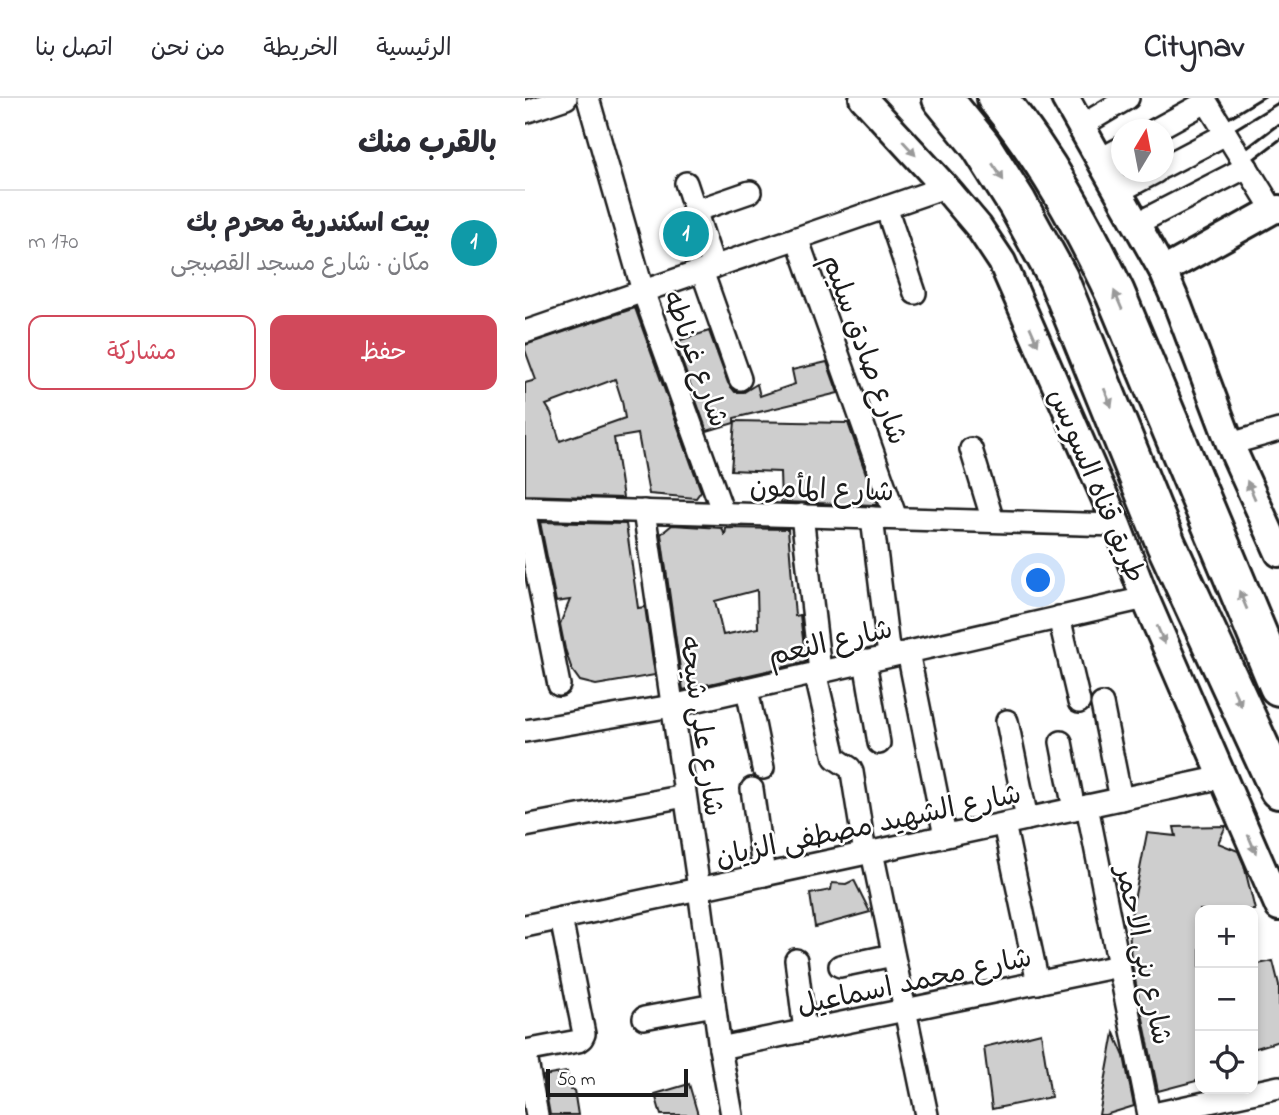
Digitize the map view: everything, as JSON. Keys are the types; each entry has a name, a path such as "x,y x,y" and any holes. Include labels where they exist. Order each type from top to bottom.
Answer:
{"highway":[{"name":"طريق قناه السويس","path":"942,98 988,157 1017,202 1058,278 1166,544 1279,789"},
{"path":"997,98 1056,180 1115,293 1279,686"}],"street":[{"path":"525,113 566,98"},
{"name":"شارع غرناطه","path":"588,98 643,291 723,513"},
{"name":"طريق قناه السويس","path":"863,98 978,226 1002,262 1117,524 1145,598 1279,907"},
{"path":"1065,98 1081,126 1110,154 1118,192 1163,271 1230,444 1279,553"},
{"path":"1081,126 1128,98"},
{"path":"1163,271 1276,210 1205,100 1174,119"},
{"path":"1174,161 1225,131"},
{"path":"1136,224 1245,164"},
{"path":"1118,192 1137,182"},
{"path":"686,183 740,379"},
{"path":"525,332 944,187"},
{"path":"695,211 750,192"},
{"path":"886,207 915,293"},
{"name":"شارع صادق سليم","path":"797,238 896,518"},
{"path":"1230,444 1279,430"},
{"path":"971,449 993,521"},
{"name":"شارع المأمون","path":"525,508 1117,524"},
{"name":"شارع على شيحه","path":"644,511 731,1115"},
{"path":"525,514 559,685"},
{"path":"802,515 818,671 835,758 852,772 927,1115"},
{"path":"872,518 898,654 945,836"},
{"name":"شارع النعم","path":"525,731 672,706 1145,598"},
{"path":"1059,617 1079,702"},
{"path":"865,661 879,743"},
{"path":"747,689 763,768"},
{"path":"1103,704 1121,799"},
{"path":"1007,720 1027,819"},
{"name":"شارع بنى الاحمر","path":"1061,742 1119,966 1149,1115"},
{"name":"شارع الشهيد مصطفى الزيان","path":"525,926 1223,777"},
{"path":"752,789 764,875"},
{"path":"525,826 685,796"},
{"path":"1004,824 1038,983"},
{"path":"537,1115 525,1051 578,1041 584,1034 561,918"},
{"path":"840,966 894,955"},
{"path":"796,960 805,1031"},
{"name":"شارع محمد اسماعيل","path":"720,1048 1119,966"},
{"path":"644,1018 715,1006"},
{"path":"1149,1115 1279,1087"}],"lane":[{"path":"1225,131 1274,98"},
{"path":"1245,164 1279,132"}],"building":[{"path":"635,308 701,491 696,498 649,494 638,434 614,438 623,498 525,495 525,383 536,380 525,345","holes":["615,379 625,418 560,441 546,405"]},
{"path":"709,331 728,383 735,392 744,392 757,384 760,396 795,384 792,370 827,362 838,393 734,418 734,423 707,431 675,342"},
{"path":"735,421 848,423 877,505 781,502 780,472 731,470"},
{"path":"540,522 626,524 638,608 645,607 655,675 596,685 580,681 572,670 560,624 570,600 556,602"},
{"path":"672,525 722,528 725,536 726,528 788,529 795,616 800,615 806,662 683,690 661,534","holes":["757,590 758,628 723,635 715,601"]},
{"path":"1226,826 1218,843 1238,851 1254,905 1195,905 1195,1081 1158,1091 1131,960 1129,926 1147,833 1176,836 1174,827"},
{"path":"854,880 870,912 815,927 810,894 831,890 832,883 846,884"},
{"path":"1273,961 1279,985 1279,1041 1258,1047 1258,968 1258,964"},
{"path":"1041,1033 1051,1097 992,1109 984,1047"},
{"path":"1114,1033 1124,1056 1134,1106 1099,1115"},
{"path":"567,1072 570,1090 574,1090 578,1115 550,1115 543,1076"},
{"path":"689,1084 698,1115 661,1115 655,1094"}],"place":[{"name":"بيت اسكندرية محرم بك","path":"686,234"}]}
